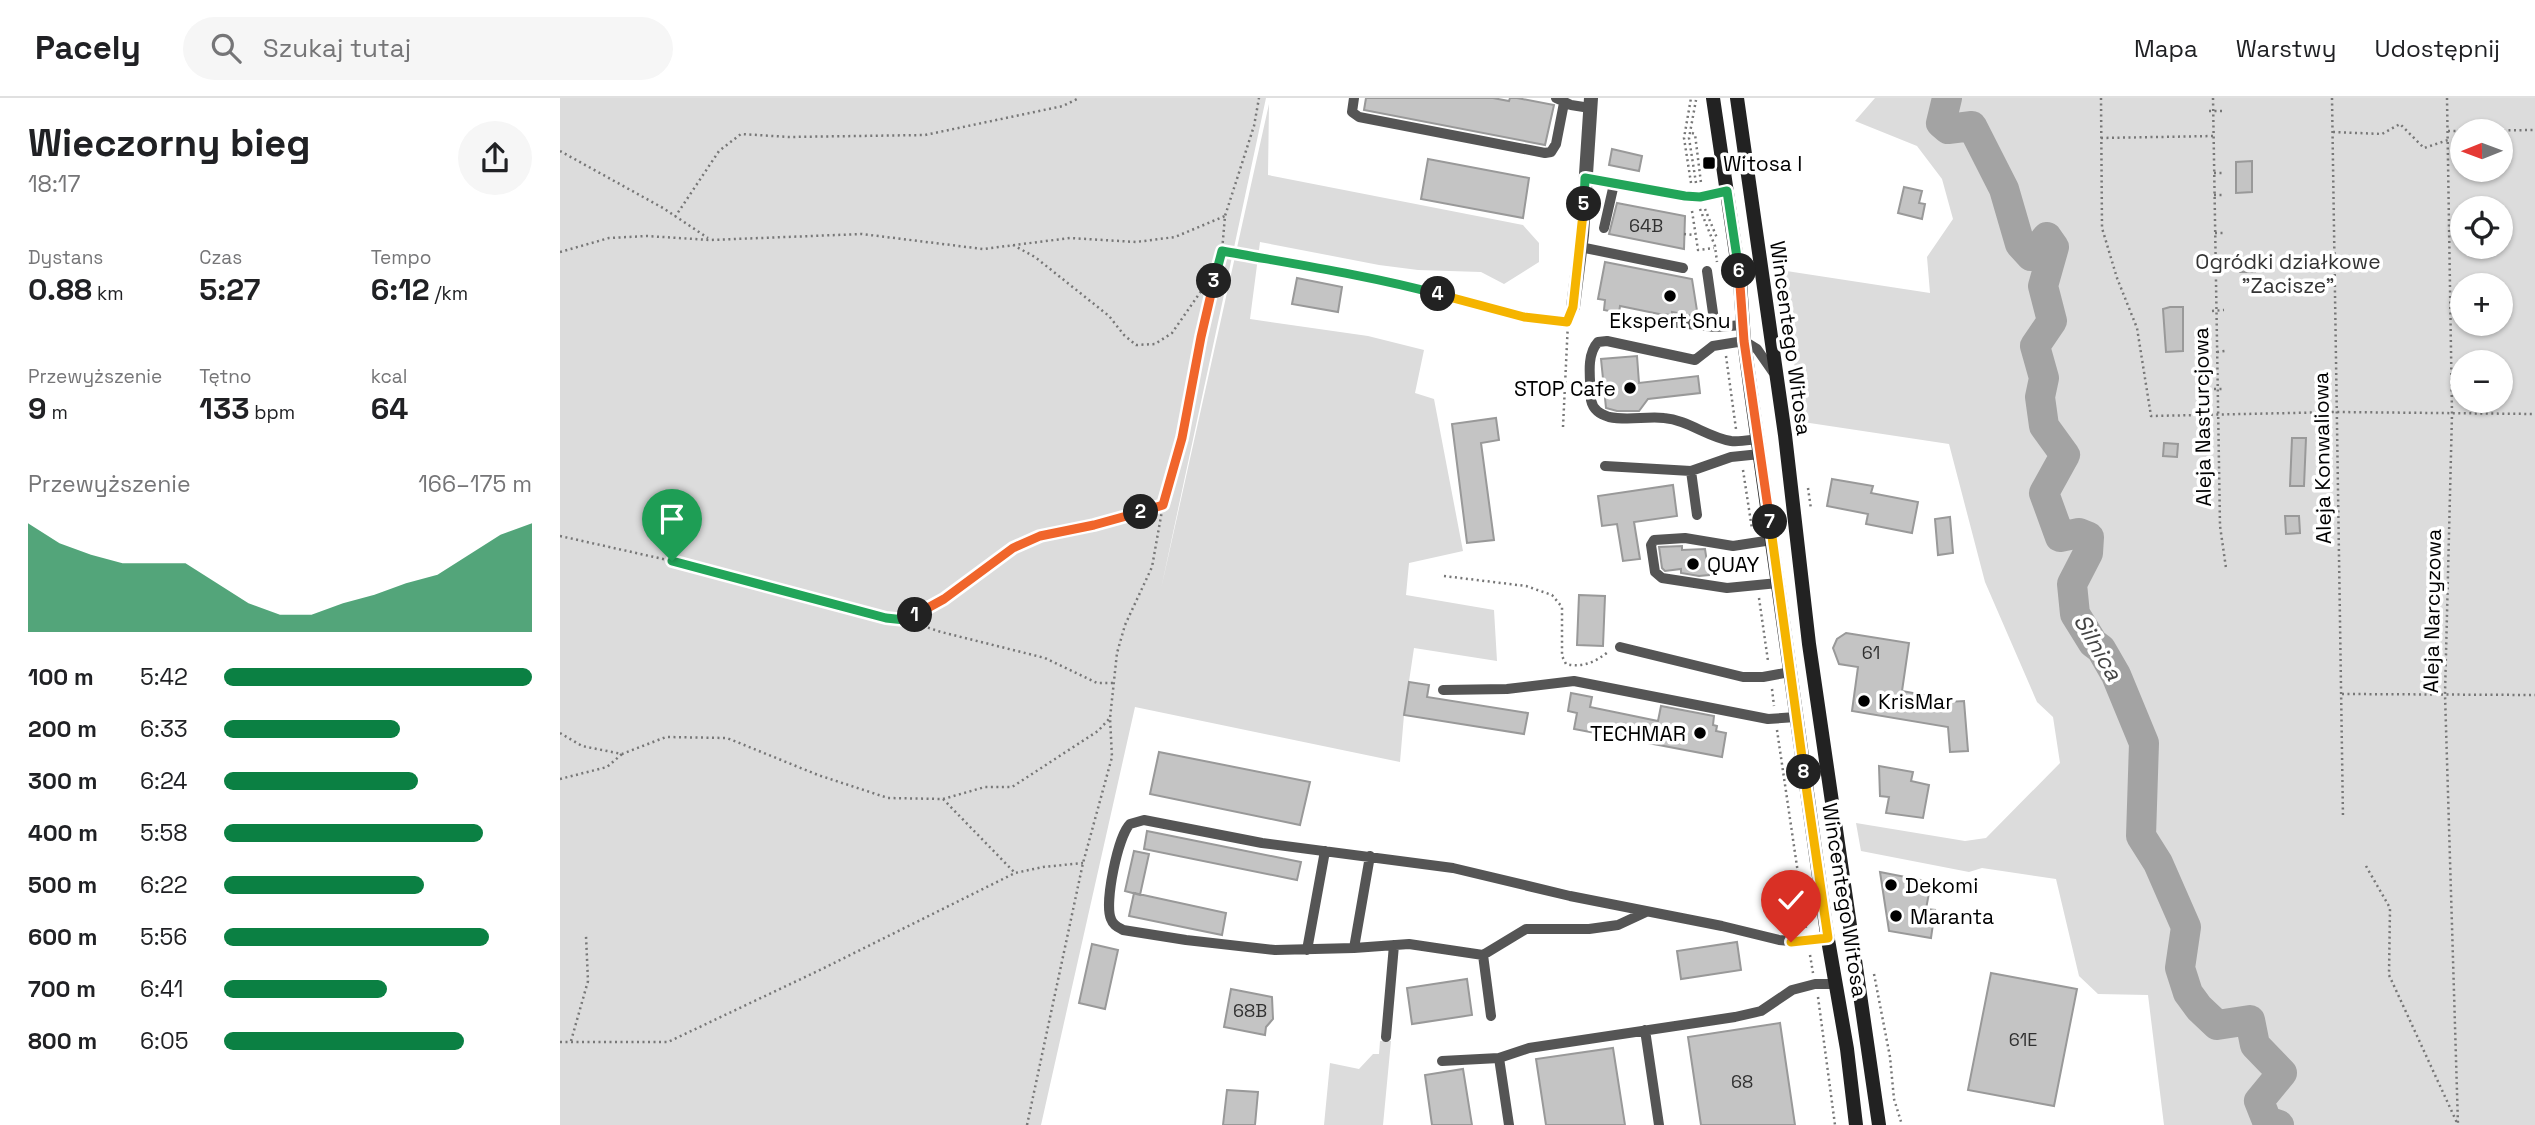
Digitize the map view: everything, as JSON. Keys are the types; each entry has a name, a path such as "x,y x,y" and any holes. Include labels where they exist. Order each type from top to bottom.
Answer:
{"main road":[{"name":"Wincentego Witosa","path":"1713,98 1740,281 1744,341 1796,717 1847,1049 1856,1125"},
{"name":"Wincentego Witosa","path":"1737,98 1776,378 1805,616 1879,1125"}],"street":[{"path":"1573,307 1590,103"}],"lane":[{"path":"1354,98 1352,112 1359,117 1545,153 1551,152 1556,144 1560,100 1590,103"},
{"path":"1585,178 1674,195 1700,197 1727,191"},
{"path":"1604,229 1614,184"},
{"path":"1580,247 1683,268"},
{"path":"1707,271 1715,327"},
{"path":"1661,321 1715,327 1743,325"},
{"path":"1759,446 1730,440 1681,421 1666,418 1620,419 1598,412 1592,407 1590,357 1598,342 1607,341 1695,360 1713,346 1744,341 1757,349 1776,378"},
{"path":"1605,466 1691,471 1759,446"},
{"path":"1691,471 1697,515"},
{"path":"1772,540 1733,546 1672,538 1654,540 1651,545 1654,572 1662,578 1727,588 1778,583"},
{"path":"1620,647 1743,677 1770,677 1790,672"},
{"path":"1443,690 1507,689 1574,681 1768,719 1796,717"},
{"path":"1647,912 1618,925 1589,929 1526,929 1483,955 1428,946 1394,945 1275,950 1123,930 1115,926 1108,908 1122,836 1126,828 1138,821 1170,824 1262,843 1453,868 1791,942 1828,938"},
{"path":"1307,950 1325,851"},
{"path":"1354,948 1370,856"},
{"path":"1387,1037 1394,945"},
{"path":"1483,955 1491,1016"},
{"path":"1442,1061 1499,1058 1529,1048 1760,1011 1793,990 1815,984 1836,984"},
{"path":"1645,1030 1659,1125"},
{"path":"1499,1058 1509,1125"}],"path":[{"path":"676,217 719,151 741,134 789,137 925,135 1063,106 1079,98"},
{"path":"1027,1125 1083,863 1112,757 1110,718 1116,653 1125,625 1152,567 1163,505 1182,438 1201,337 1222,251 1226,216 1254,126 1259,98"},
{"path":"1686,131 1695,134 1702,188 1700,197 1703,217 1712,213 1700,197 1691,189 1684,138 1691,98"},
{"path":"2101,98 2102,228 2117,278 2137,328 2151,416 2337,412 2535,414"},
{"name":"Aleja Nasturcjowa","path":"2213,98 2211,111 2216,389 2220,526 2226,568"},
{"name":"Aleja Konwaliowa","path":"2332,98 2343,818"},
{"name":"Aleja Narcyzowa","path":"2447,98 2452,414 2445,694 2458,1125"},
{"path":"2211,111 2222,111"},
{"path":"2333,132 2382,134 2400,124 2424,148 2448,140"},
{"path":"2448,131 2535,130"},
{"path":"2101,138 2171,139 2213,136"},
{"path":"560,151 676,217 710,240"},
{"path":"2214,173 2224,173"},
{"path":"1674,195 1673,206 1692,211 1698,250 1715,248"},
{"path":"2213,197 2224,195"},
{"path":"560,252 610,238 647,236 710,240 862,234 983,249 1070,238 1136,242 1175,237 1226,216"},
{"path":"2214,235 2224,233"},
{"path":"1684,234 1695,234"},
{"path":"1013,245 1035,257 1109,316 1136,345 1155,344 1172,333 1217,268"},
{"path":"1222,251 1411,286 1524,317 1567,322"},
{"path":"1563,427 1567,322 1573,307"},
{"path":"2214,311 2224,310"},
{"path":"2216,353 2225,351"},
{"path":"2216,389 2225,389"},
{"path":"1807,476 1811,514"},
{"path":"905,620 944,599 1013,548 1040,536 1094,525 1163,505"},
{"path":"560,536 672,561 886,618 905,620 941,632 1045,658 1097,683 1113,683"},
{"path":"1444,576 1526,586 1552,595 1562,607 1562,656 1566,664 1579,666 1592,663 1612,649 1620,647"},
{"path":"2342,694 2535,695"},
{"path":"560,779 607,767 622,754 666,737 727,738 818,775 888,797 943,799 985,787 1012,787 1098,731 1110,718"},
{"path":"560,733 582,746 622,754"},
{"path":"943,799 1015,873"},
{"path":"560,1042 668,1042 822,970 1015,873 1083,863"},
{"path":"2366,866 2390,908 2389,975 2458,1125"},
{"path":"571,1041 589,981 586,936"},
{"path":"1872,963 1890,1057 1894,1098 1902,1125"}],"green space":[{"path":"560,98 1266,98 1161,589 1269,104 1268,175 1523,225 1539,243 1539,262 1504,284 1481,272 1418,270 1379,265 1260,242 1250,319 1368,336 1424,350 1415,393 1434,399 1463,551 1409,563 1406,595 1494,610 1497,661 1414,648 1400,762 1135,707 1041,1125 560,1125"},
{"name":"Ogródki działkowe \"Zacisze\"","path":"1875,98 2535,98 2535,1125 2164,1125 2148,995 2098,994 2079,976 2056,879 1982,868 1969,872 1861,851 1856,823 1965,841 1986,838 2060,763 2053,717 2037,702 1985,582 1949,444 1803,422 1780,270 1930,293 1927,257 1953,219 1942,179 1917,146 1855,121"},
{"path":"1380,1041 1391,1041 1383,1125 1324,1125 1330,1063 1359,1069 1373,1054 1379,1054"}],"building":[{"path":"1366,98 1493,98 1509,101 1510,98 1517,98 1554,105 1545,145 1364,110"},
{"path":"1612,149 1642,156 1639,171 1609,165"},
{"path":"1428,159 1529,178 1523,218 1421,199"},
{"path":"2252,161 2252,192 2236,193 2236,162"},
{"path":"1904,187 1922,191 1919,203 1925,204 1922,219 1898,213"},
{"path":"1617,203 1685,216 1684,249 1609,234"},
{"path":"2240,259 2255,259 2255,272 2240,272"},
{"path":"1605,262 1692,279 1698,317 1672,312 1672,315 1659,314 1620,306 1619,313 1604,310 1605,300 1598,299"},
{"path":"1297,278 1342,287 1338,312 1292,304"},
{"path":"2183,307 2183,351 2166,352 2163,309"},
{"path":"1637,356 1639,383 1698,376 1700,393 1648,399 1639,411 1606,408 1601,359"},
{"path":"1496,418 1499,440 1481,443 1494,540 1467,543 1452,424"},
{"path":"2292,438 2306,438 2304,486 2290,486"},
{"path":"2164,443 2178,444 2177,457 2163,456"},
{"path":"1832,479 1873,486 1871,493 1918,502 1912,533 1866,524 1868,514 1827,506"},
{"path":"1673,485 1677,516 1634,522 1640,559 1623,561 1617,524 1602,526 1598,496"},
{"path":"2285,516 2299,516 2300,533 2286,534"},
{"path":"1950,517 1953,553 1938,555 1935,519"},
{"path":"1682,546 1682,550 1705,549 1709,575 1681,573 1681,569 1665,571 1662,568 1659,547"},
{"path":"1579,595 1605,596 1603,646 1577,645"},
{"path":"1846,633 1909,643 1902,691 1930,696 1929,703 1964,701 1968,751 1950,752 1948,727 1852,711 1858,667 1839,664 1833,648 1837,639"},
{"path":"1409,682 1429,685 1427,697 1528,713 1524,734 1404,715"},
{"path":"1571,693 1592,697 1590,707 1658,721 1661,706 1714,716 1713,725 1717,726 1716,731 1726,733 1722,757 1574,729 1577,713 1568,711"},
{"path":"1159,752 1310,782 1300,825 1150,794"},
{"path":"1879,766 1913,772 1911,781 1929,785 1923,818 1886,813 1889,797 1880,796"},
{"path":"1147,831 1301,862 1297,880 1144,849"},
{"path":"1134,851 1149,854 1140,895 1125,891"},
{"path":"1880,872 1931,882 1926,909 1935,910 1931,938 1889,931"},
{"path":"1134,893 1226,913 1222,935 1129,916"},
{"path":"1737,942 1741,970 1681,979 1677,951"},
{"path":"1092,944 1118,950 1105,1009 1079,1003"},
{"path":"1991,973 2077,989 2054,1106 1968,1090"},
{"path":"1467,979 1472,1015 1412,1024 1407,988"},
{"path":"1231,989 1272,997 1273,1019 1266,1027 1265,1035 1224,1027"},
{"path":"1780,1023 1795,1125 1701,1125 1688,1037"},
{"path":"1613,1048 1625,1125 1546,1125 1536,1059"},
{"path":"1463,1069 1472,1125 1432,1125 1425,1075"},
{"path":"1227,1090 1258,1092 1255,1125 1223,1125"}],"waterway":[{"name":"Silnica","path":"1947,98 1941,123 1948,129 1972,126 2004,189 2020,244 2031,256 2047,237 2054,247 2043,286 2052,321 2035,346 2044,378 2040,397 2044,426 2065,455 2044,493 2060,537 2079,533 2089,537 2088,553 2072,584 2075,614 2116,675 2144,743 2141,836 2158,863 2186,927 2180,968 2188,993 2217,1025 2250,1020 2255,1045 2282,1073 2259,1101 2267,1121 2279,1125"}],"place":[{"name":"Witosa I","path":"1709,163"},
{"name":"Ekspert Snu","path":"1670,296"},
{"name":"STOP Cafe","path":"1630,388"},
{"name":"QUAY","path":"1693,564"},
{"name":"KrisMar","path":"1864,701"},
{"name":"TECHMAR","path":"1700,733"},
{"name":"Dekomi","path":"1891,885"},
{"name":"Maranta","path":"1896,916"}],"route":[{"path":"672,561 886,618 905,620 944,599 1013,548 1040,536 1094,525 1163,505 1182,438 1201,337 1222,251 1411,286 1524,317 1567,322 1573,307 1582,235 1585,178 1685,196 1700,197 1727,191 1740,281 1744,341 1828,938 1791,942"}]}
